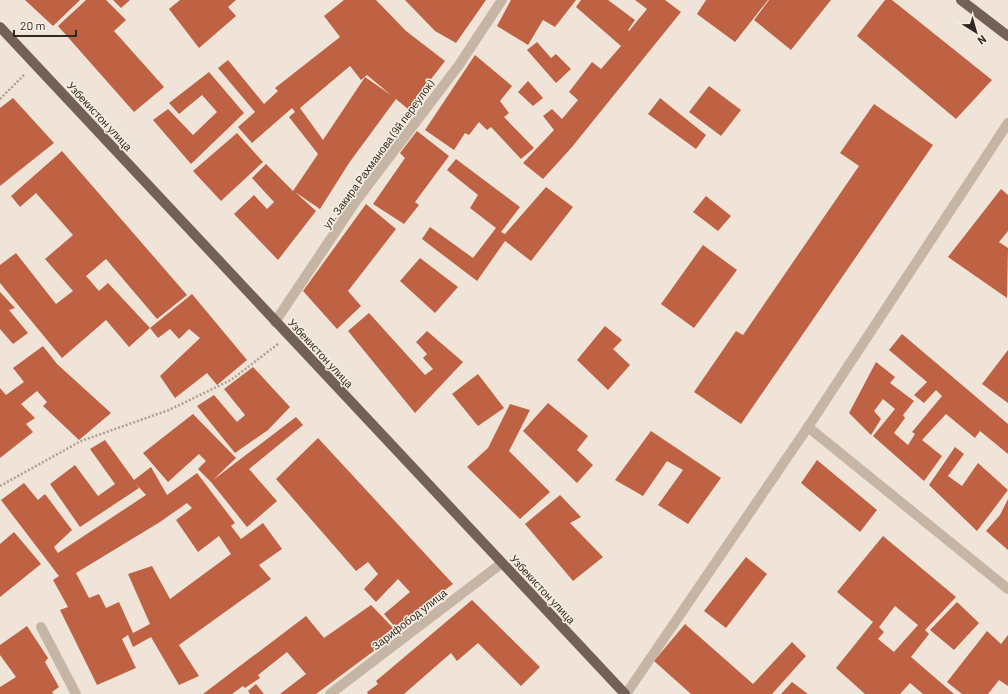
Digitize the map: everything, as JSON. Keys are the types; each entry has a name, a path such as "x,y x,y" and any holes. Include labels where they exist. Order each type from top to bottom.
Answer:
{"main road":[{"path":"961,0 1008,36"},
{"name":"Узбекистон улица","path":"0,27 288,336 626,694"}],"street":[{"name":"ул. Закира Рахманова (9й переулок)","path":"275,322 356,201 458,65 502,0"},
{"path":"626,694 808,427 1008,123"},
{"path":"808,427 1008,589"},
{"name":"Зарифобод улица","path":"330,694 502,562"},
{"path":"41,627 76,694"}],"path":[{"path":"0,99 35,63"},
{"path":"0,486 81,441 169,410 231,380 288,336"}],"building":[{"path":"25,0 80,0 53,26"},
{"path":"86,0 106,0 126,20 114,31 164,87 134,112 58,26"},
{"path":"113,0 130,0 121,8"},
{"path":"180,0 236,0 228,7 236,16 199,48 169,9"},
{"path":"344,0 376,0 406,31 445,61 408,109 396,99 349,163 320,209 295,192 316,211 278,260 234,214 254,195 267,209 274,202 252,178 266,164 293,191 318,154 289,117 295,112 292,108 252,143 238,127 255,112 218,68 228,60 264,104 278,91 275,88 340,37 324,16","holes":["350,66 361,80 367,75 391,95 365,77 323,140 300,108"]},
{"path":"405,0 486,0 456,43 435,31"},
{"path":"511,0 576,0 555,27 543,20 528,45 497,26"},
{"path":"581,0 608,0 635,20 628,30 629,31 647,9 635,0 665,0 681,12 572,147 543,179 523,163 554,130 543,116 552,109 562,119 578,100 569,92 592,62 601,69 621,46 576,7"},
{"path":"706,0 768,0 735,42 697,14"},
{"path":"769,0 831,0 791,50 754,20"},
{"path":"885,0 892,0 992,80 956,119 857,36"},
{"path":"537,42 551,58 556,54 571,69 556,83 527,50"},
{"path":"475,55 512,86 500,101 509,113 504,117 534,148 521,159 491,127 487,130 479,122 469,135 465,133 454,150 425,130"},
{"path":"209,72 244,113 191,164 153,120 168,109 193,135 217,112 202,95 179,114 169,103"},
{"path":"528,81 543,98 533,106 518,92"},
{"path":"709,86 741,110 721,136 689,112"},
{"path":"13,98 54,143 0,186 0,108"},
{"path":"660,98 706,135 696,149 648,114"},
{"path":"874,104 933,145 741,424 694,392 736,331 743,335 859,166 840,153"},
{"path":"417,131 449,156 415,202 419,205 404,224 373,204 405,158 400,153"},
{"path":"237,133 263,162 221,201 193,171"},
{"path":"62,151 187,295 157,319 106,259 86,276 99,291 108,283 150,328 129,347 106,320 62,358 0,283 0,265 16,253 56,304 73,291 45,259 73,235 36,193 20,207 11,196"},
{"path":"456,159 520,207 501,232 505,234 546,187 573,207 531,261 505,241 477,281 422,239 430,227 473,258 496,228 470,208 478,195 447,170"},
{"path":"1001,189 1008,195 1008,231 999,242 1008,248 1007,298 948,257"},
{"path":"706,196 731,216 718,231 693,212"},
{"path":"366,204 396,229 348,291 361,306 337,329 303,291"},
{"path":"703,245 737,270 694,328 661,304"},
{"path":"420,258 458,287 435,313 400,281"},
{"path":"0,292 15,308 9,310 28,333 13,344 0,329"},
{"path":"192,294 247,360 217,385 207,373 175,398 160,376 200,338 189,329 179,339 170,329 158,338 150,328"},
{"path":"369,313 425,375 433,369 423,358 427,354 416,342 427,331 463,362 415,413 348,331"},
{"path":"605,326 622,340 613,349 630,365 608,390 577,360"},
{"path":"902,334 1008,424 1008,454 980,431 975,438 946,414 922,440 942,456 924,481 873,436 895,409 883,399 874,411 881,419 871,435 849,413 876,362 895,377 890,383 914,401 903,415 905,418 894,433 908,445 915,434 912,432 942,396 936,390 924,403 914,395 927,382 889,350"},
{"path":"43,346 57,364 111,413 79,440 43,406 47,402 37,391 21,404 35,418 26,424 33,432 0,458 0,388 6,395 24,382 13,368"},
{"path":"1008,350 1008,403 982,384"},
{"path":"253,367 290,407 268,430 235,453 197,406 214,395 237,422 245,415 224,389"},
{"path":"478,374 504,408 478,426 452,394"},
{"path":"548,403 588,436 577,450 593,465 577,483 523,431"},
{"path":"510,404 530,410 509,451 550,492 520,519 467,467 488,448"},
{"path":"193,414 236,458 213,480 296,417 303,425 249,469 277,501 247,527 211,482 198,469 206,461 199,454 168,482 143,453"},
{"path":"651,431 721,478 688,524 658,505 683,470 667,461 643,496 615,480"},
{"path":"318,438 453,584 395,627 384,614 410,592 398,579 376,602 364,589 378,574 368,562 356,571 276,479"},
{"path":"105,440 134,480 151,467 167,495 197,473 235,523 231,526 241,539 263,523 282,549 259,565 271,579 179,645 199,676 179,685 151,637 133,647 128,635 122,639 136,668 97,685 60,610 68,607 53,580 59,576 1,500 24,483 38,500 45,494 72,530 54,547 58,553 146,495 135,483 139,488 80,527 50,484 75,465 98,496 115,484 90,449","holes":["187,503 192,508 176,520 198,552 219,536 231,554 170,599 152,566 128,574 150,624 133,633 119,602 106,608 99,594 89,598 76,573 160,522"]},
{"path":"955,447 964,454 948,476 962,486 978,463 1008,490 977,531 929,485"},
{"path":"817,460 877,510 860,532 801,483"},
{"path":"560,495 581,517 570,523 603,557 573,581 525,524"},
{"path":"1008,499 1008,550 986,531 1000,515"},
{"path":"14,532 41,564 0,597 0,544"},
{"path":"883,536 956,597 925,630 929,634 911,657 954,694 923,694 910,683 900,694 865,694 836,668 873,622 837,592","holes":["895,606 918,625 894,652 878,639 884,632 879,627"]},
{"path":"746,557 767,574 726,628 704,611"},
{"path":"472,600 540,667 521,686 478,643 457,661 451,653 404,694 368,694 367,692 378,684 376,681"},
{"path":"957,602 979,623 954,650 930,630"},
{"path":"371,605 398,633 316,694 280,694 306,674 287,652 258,675 260,678 245,688 243,686 232,694 203,694 306,616 324,638"},
{"path":"685,624 753,684 792,642 806,656 772,694 691,694 654,661"},
{"path":"27,626 48,658 45,662 59,687 52,692 54,694 0,694 0,687 16,677 0,655 0,645"},
{"path":"987,631 1001,644 1008,635 1008,686 999,680 988,694 962,694 947,682"},
{"path":"792,682 808,694 781,694"},
{"path":"256,684 264,694 250,694 248,691"}]}
